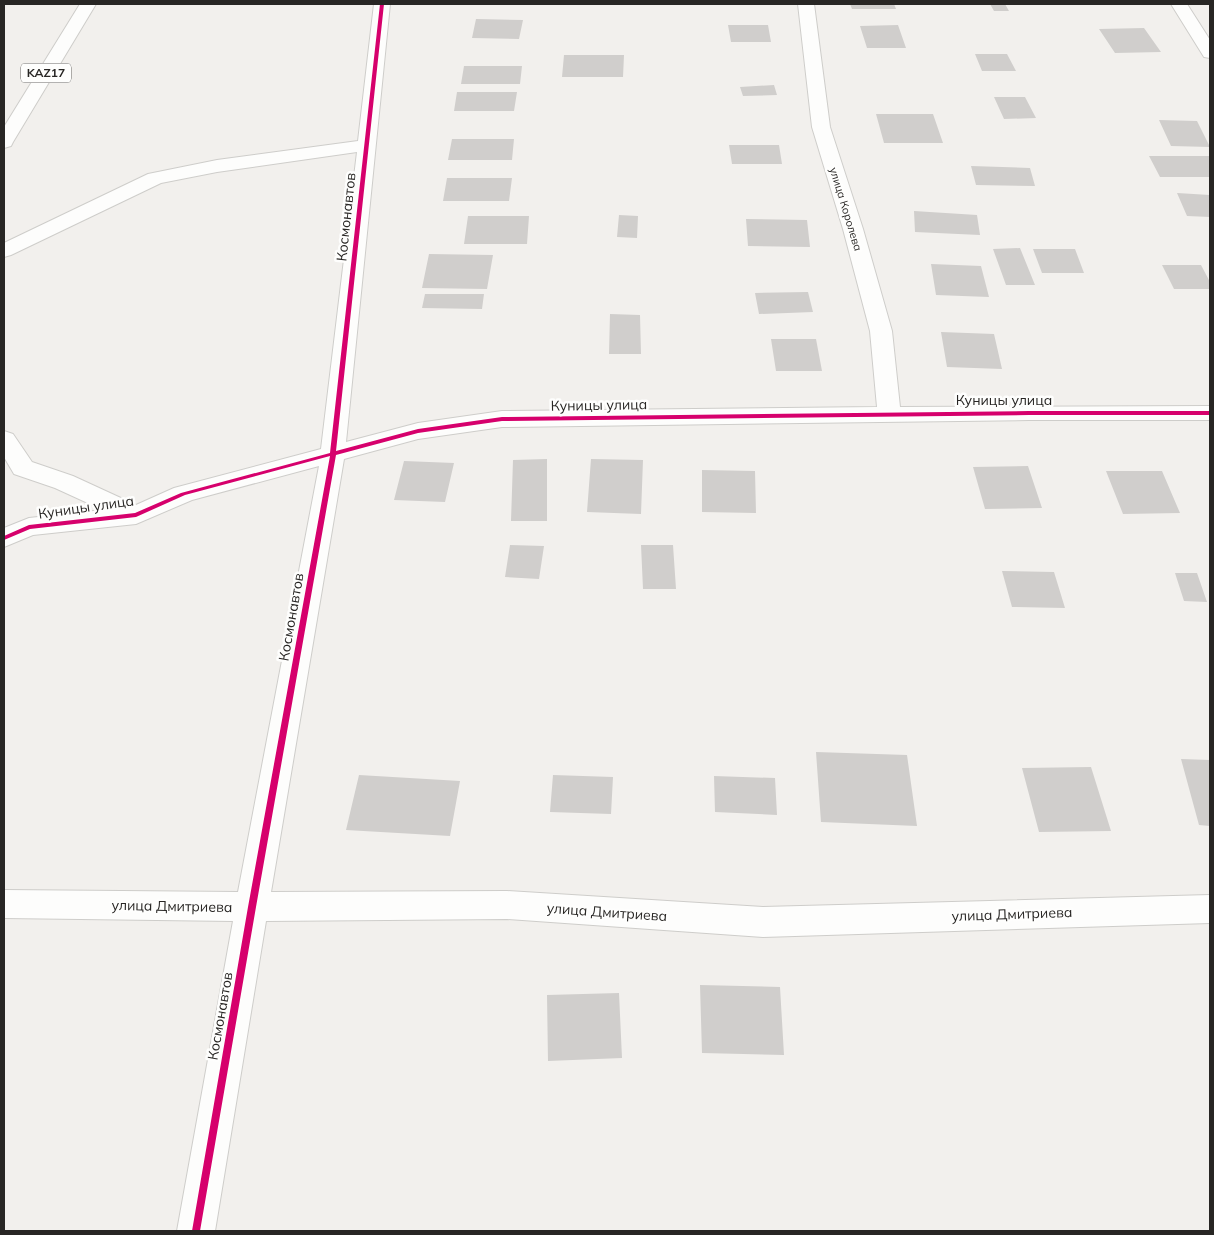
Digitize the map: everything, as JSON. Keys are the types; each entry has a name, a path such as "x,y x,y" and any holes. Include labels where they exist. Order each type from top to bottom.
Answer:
{"street":[{"name":"KAZ17","path":"4,142 88,4"},
{"name":"Космонавтов","path":"196,1231 333,454 382,4"},
{"name":"улица Королева","path":"806,4 821,127 853,229 881,331 889,414"},
{"path":"1179,4 1210,53"},
{"path":"4,251 155,178 216,166 366,145"},
{"name":"Куницы улица","path":"4,538 29,527 136,515 183,494 418,431 502,419 889,414 1210,413"},
{"path":"4,439 23,468 64,482 136,515"},
{"name":"улица Дмитриева","path":"4,904 252,907 507,905 763,922 1210,909"}],"building":[{"path":"850,4 894,4 896,9 852,9"},
{"path":"990,4 1005,4 1009,11 994,11"},
{"path":"476,19 523,20 519,39 472,38"},
{"path":"728,25 768,25 771,42 731,42"},
{"path":"898,25 906,48 867,48 860,26"},
{"path":"1144,28 1161,52 1115,53 1099,29"},
{"path":"975,54 1007,54 1016,71 982,71"},
{"path":"564,55 624,55 623,77 562,77"},
{"path":"464,66 522,66 520,84 461,84"},
{"path":"774,85 777,95 743,96 740,87"},
{"path":"457,92 517,92 514,111 454,111"},
{"path":"994,97 1025,97 1036,118 1004,119"},
{"path":"876,114 933,114 943,143 884,143"},
{"path":"1159,120 1197,121 1210,147 1171,146"},
{"path":"452,139 514,139 512,160 448,160"},
{"path":"729,145 779,145 782,164 732,164"},
{"path":"1149,156 1210,156 1210,177 1160,177"},
{"path":"971,166 1030,168 1035,186 976,185"},
{"path":"447,178 512,178 509,201 443,201"},
{"path":"1177,193 1210,195 1210,217 1187,216"},
{"path":"914,211 977,215 980,235 915,232"},
{"path":"619,215 638,216 637,238 617,237"},
{"path":"468,216 529,216 527,244 464,244"},
{"path":"746,219 807,220 810,247 748,246"},
{"path":"1020,248 1035,285 1006,285 993,249"},
{"path":"1033,249 1075,249 1084,273 1042,273"},
{"path":"429,254 493,255 487,289 422,288"},
{"path":"931,264 981,266 989,297 936,295"},
{"path":"1162,265 1201,265 1210,282 1210,289 1174,289"},
{"path":"808,292 813,312 759,314 755,293"},
{"path":"425,294 484,294 482,309 422,308"},
{"path":"610,314 640,315 641,354 609,354"},
{"path":"941,332 994,334 1002,369 947,367"},
{"path":"771,339 816,339 822,371 776,371"},
{"path":"547,459 547,521 511,521 513,460"},
{"path":"591,459 643,460 641,514 587,512"},
{"path":"404,461 454,463 445,502 394,500"},
{"path":"1028,466 1042,508 985,509 973,467"},
{"path":"702,470 755,471 756,513 702,512"},
{"path":"1106,471 1162,471 1180,513 1123,514"},
{"path":"510,545 544,546 539,579 505,577"},
{"path":"641,545 673,545 676,589 643,589"},
{"path":"1002,571 1054,572 1065,608 1012,607"},
{"path":"1175,573 1197,573 1207,602 1184,601"},
{"path":"816,752 907,755 917,826 821,822"},
{"path":"1181,759 1210,760 1210,826 1199,825"},
{"path":"1091,767 1111,831 1039,832 1022,768"},
{"path":"359,775 460,781 450,836 346,830"},
{"path":"553,775 613,777 611,814 550,812"},
{"path":"714,776 775,778 777,815 715,812"},
{"path":"700,985 780,987 784,1055 702,1053"},
{"path":"619,993 622,1058 548,1061 547,995"}],"cycle path":[{"path":"196,1231 333,454 382,4"},
{"path":"4,538 29,527 136,515 183,494 418,431 502,419 1029,413 1210,413"}]}
